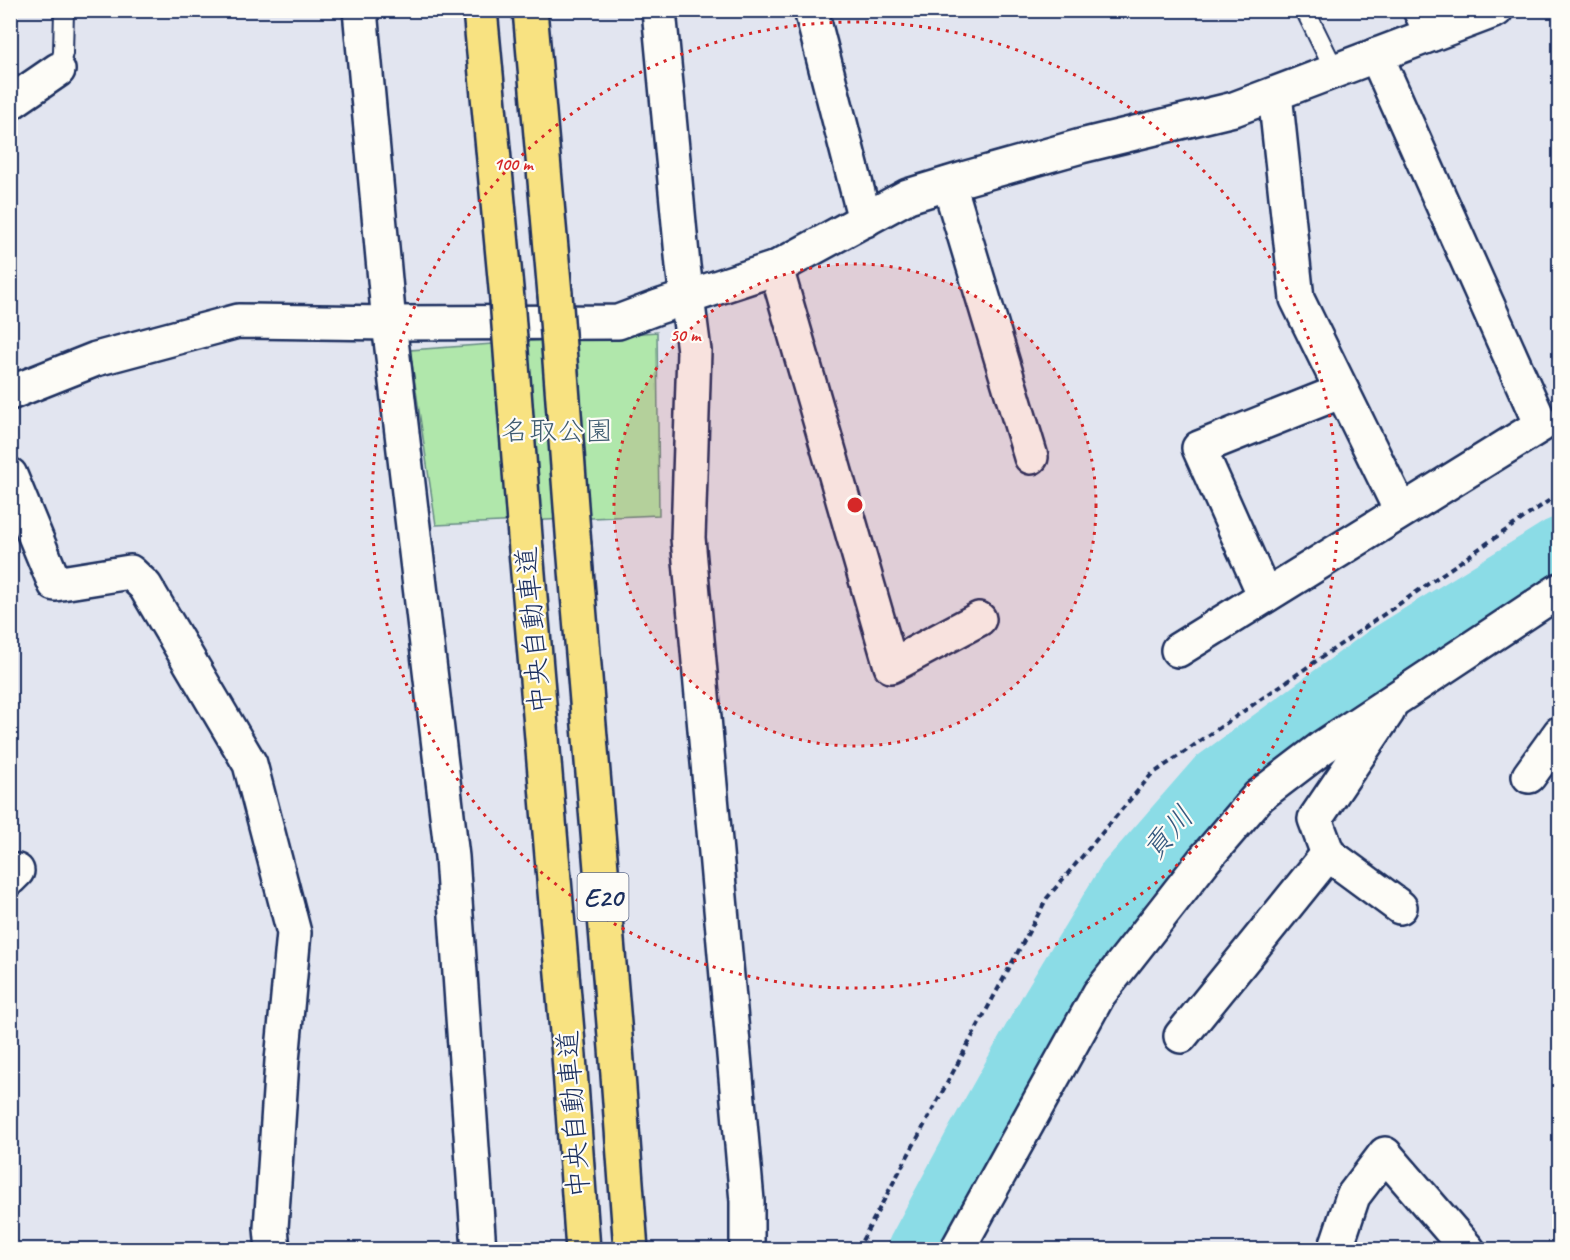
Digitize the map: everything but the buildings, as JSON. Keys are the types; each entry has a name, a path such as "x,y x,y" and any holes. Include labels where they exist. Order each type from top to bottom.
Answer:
{"highway":[{"name":"中央自動車道","path":"480,10 507,299 583,1250"},
{"name":"中央自動車道","path":"530,10 555,294 631,1250"}],"street":[{"path":"360,10 389,323 452,856 479,1250"},
{"path":"659,10 694,351 688,538 747,1201 747,1250"},
{"path":"811,10 865,220"},
{"path":"10,393 96,359 238,321 618,322 776,268 908,196 1081,146 1234,109 1376,55 1426,22 1496,10"},
{"path":"1178,650 1541,425 1376,55"},
{"path":"10,103 58,70"},
{"path":"1275,94 1297,299 1401,511"},
{"path":"948,183 1031,457"},
{"path":"776,268 891,666 979,619"},
{"path":"1265,596 1199,448 1342,391"},
{"path":"10,475 55,584 130,572 145,585 250,764 294,933 281,1073 271,1228 273,1250"},
{"path":"957,1250 1099,994 1204,860 1259,796 1323,747 1560,590"},
{"path":"1397,698 1315,819 1328,854 1400,907"},
{"path":"1529,776 1560,733"},
{"path":"1181,1036 1328,854"},
{"path":"1335,1250 1353,1196 1385,1154 1468,1250"}],"lane":[{"path":"58,70 63,53 64,10"},
{"path":"1305,10 1335,71"}],"path":[{"path":"856,1250 1047,898 1151,775 1560,493"}],"green space":[{"name":"名取公園","path":"657,332 659,515 436,525 410,350"}],"waterway":[{"name":"貢川","path":"916,1250 1051,1004 1125,882 1214,780 1386,654 1560,546"}]}
